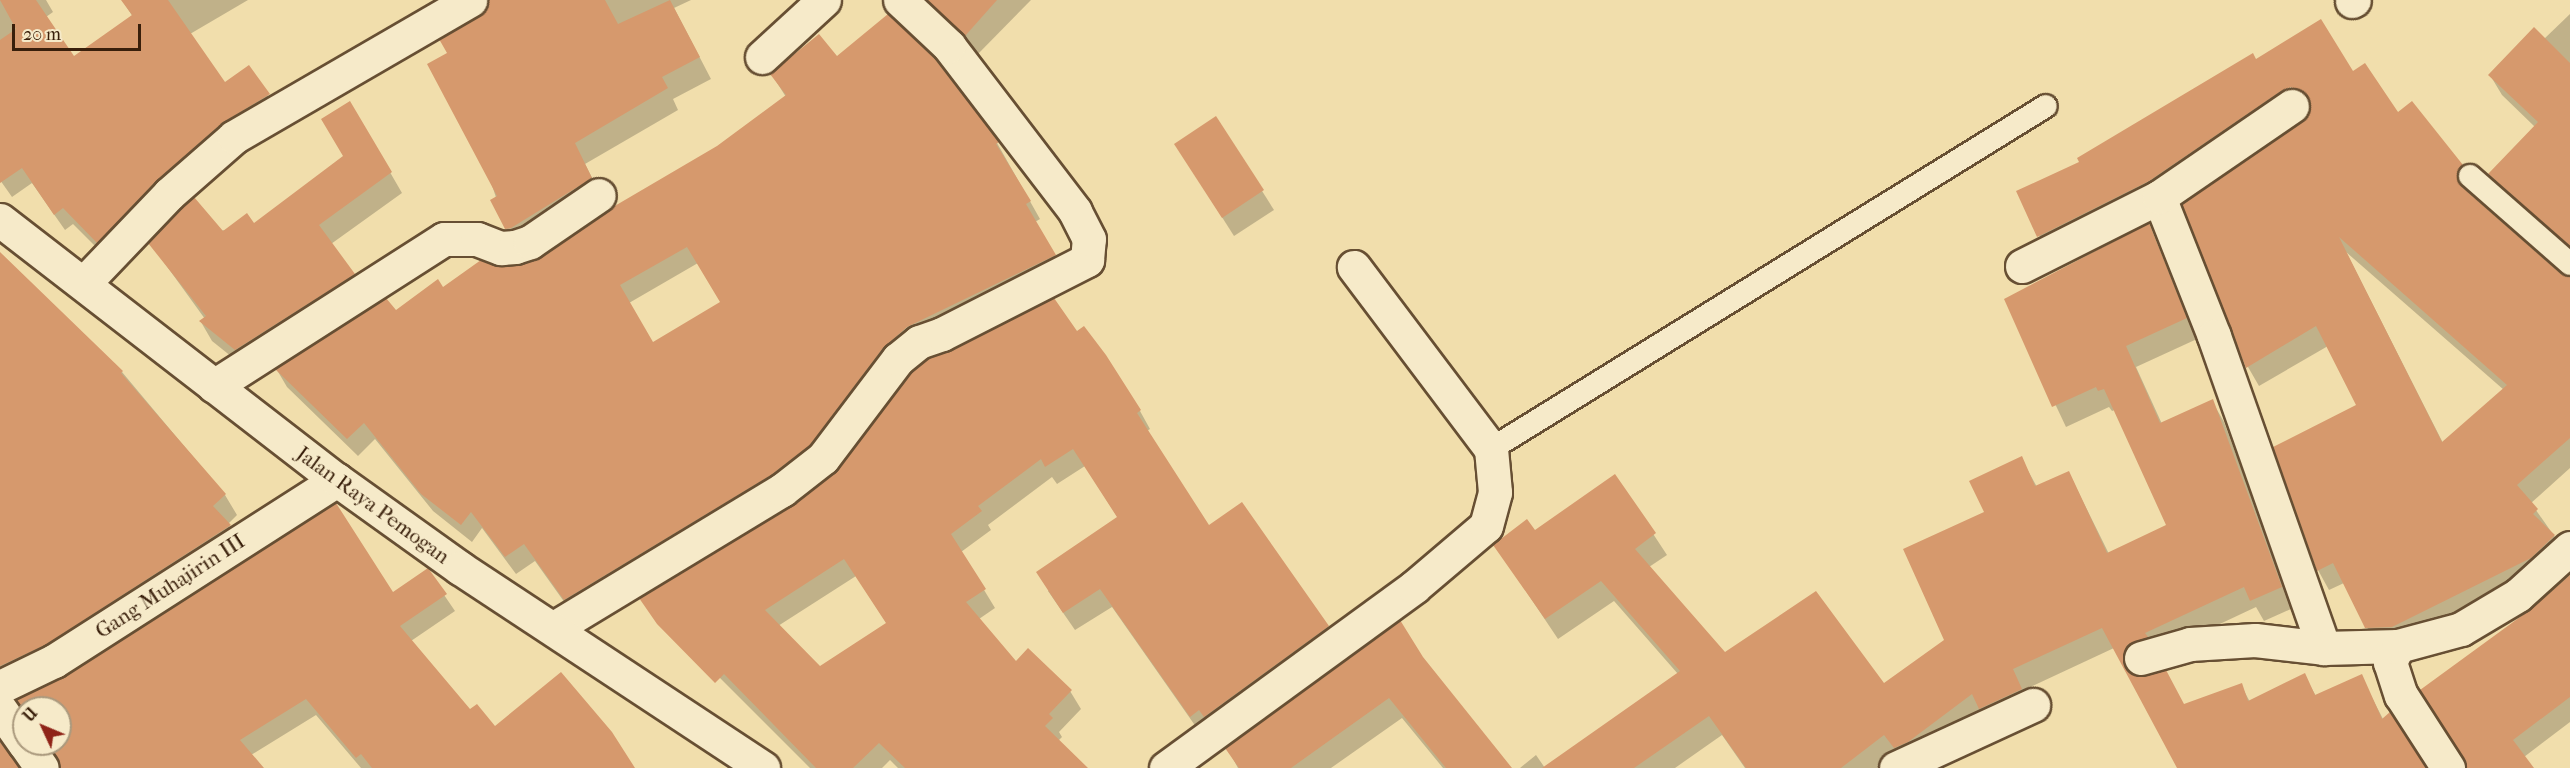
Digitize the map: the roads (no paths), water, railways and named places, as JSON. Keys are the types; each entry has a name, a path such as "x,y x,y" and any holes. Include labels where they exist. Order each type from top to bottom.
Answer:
{"street":[{"path":"84,283 169,194 234,137 470,0"},
{"path":"762,57 824,0"},
{"path":"554,628 782,490 823,458 898,359 919,342 942,334 1087,260 1089,239 1075,211 949,46 900,0"},
{"path":"2022,266 2159,197 2292,106"},
{"path":"214,386 444,239 477,239 501,248 530,242 598,195"},
{"path":"2159,197 2214,336 2324,648"},
{"name":"Jalan Raya Pemogan","path":"0,220 337,480 460,568 763,768"},
{"path":"1166,768 1414,587 1486,526 1495,492 1491,449 1354,267"},
{"name":"Gang Muhajirin III","path":"1,694 337,480"},
{"path":"2141,658 2190,644 2255,640 2324,648 2398,646 2461,629 2518,595 2570,548"},
{"path":"2398,646 2390,662 2401,695 2448,768"},
{"path":"1,694 12,717"},
{"path":"1896,768 2033,705"}],"lane":[{"path":"1491,449 2046,105"},
{"path":"2470,176 2570,264"}]}
